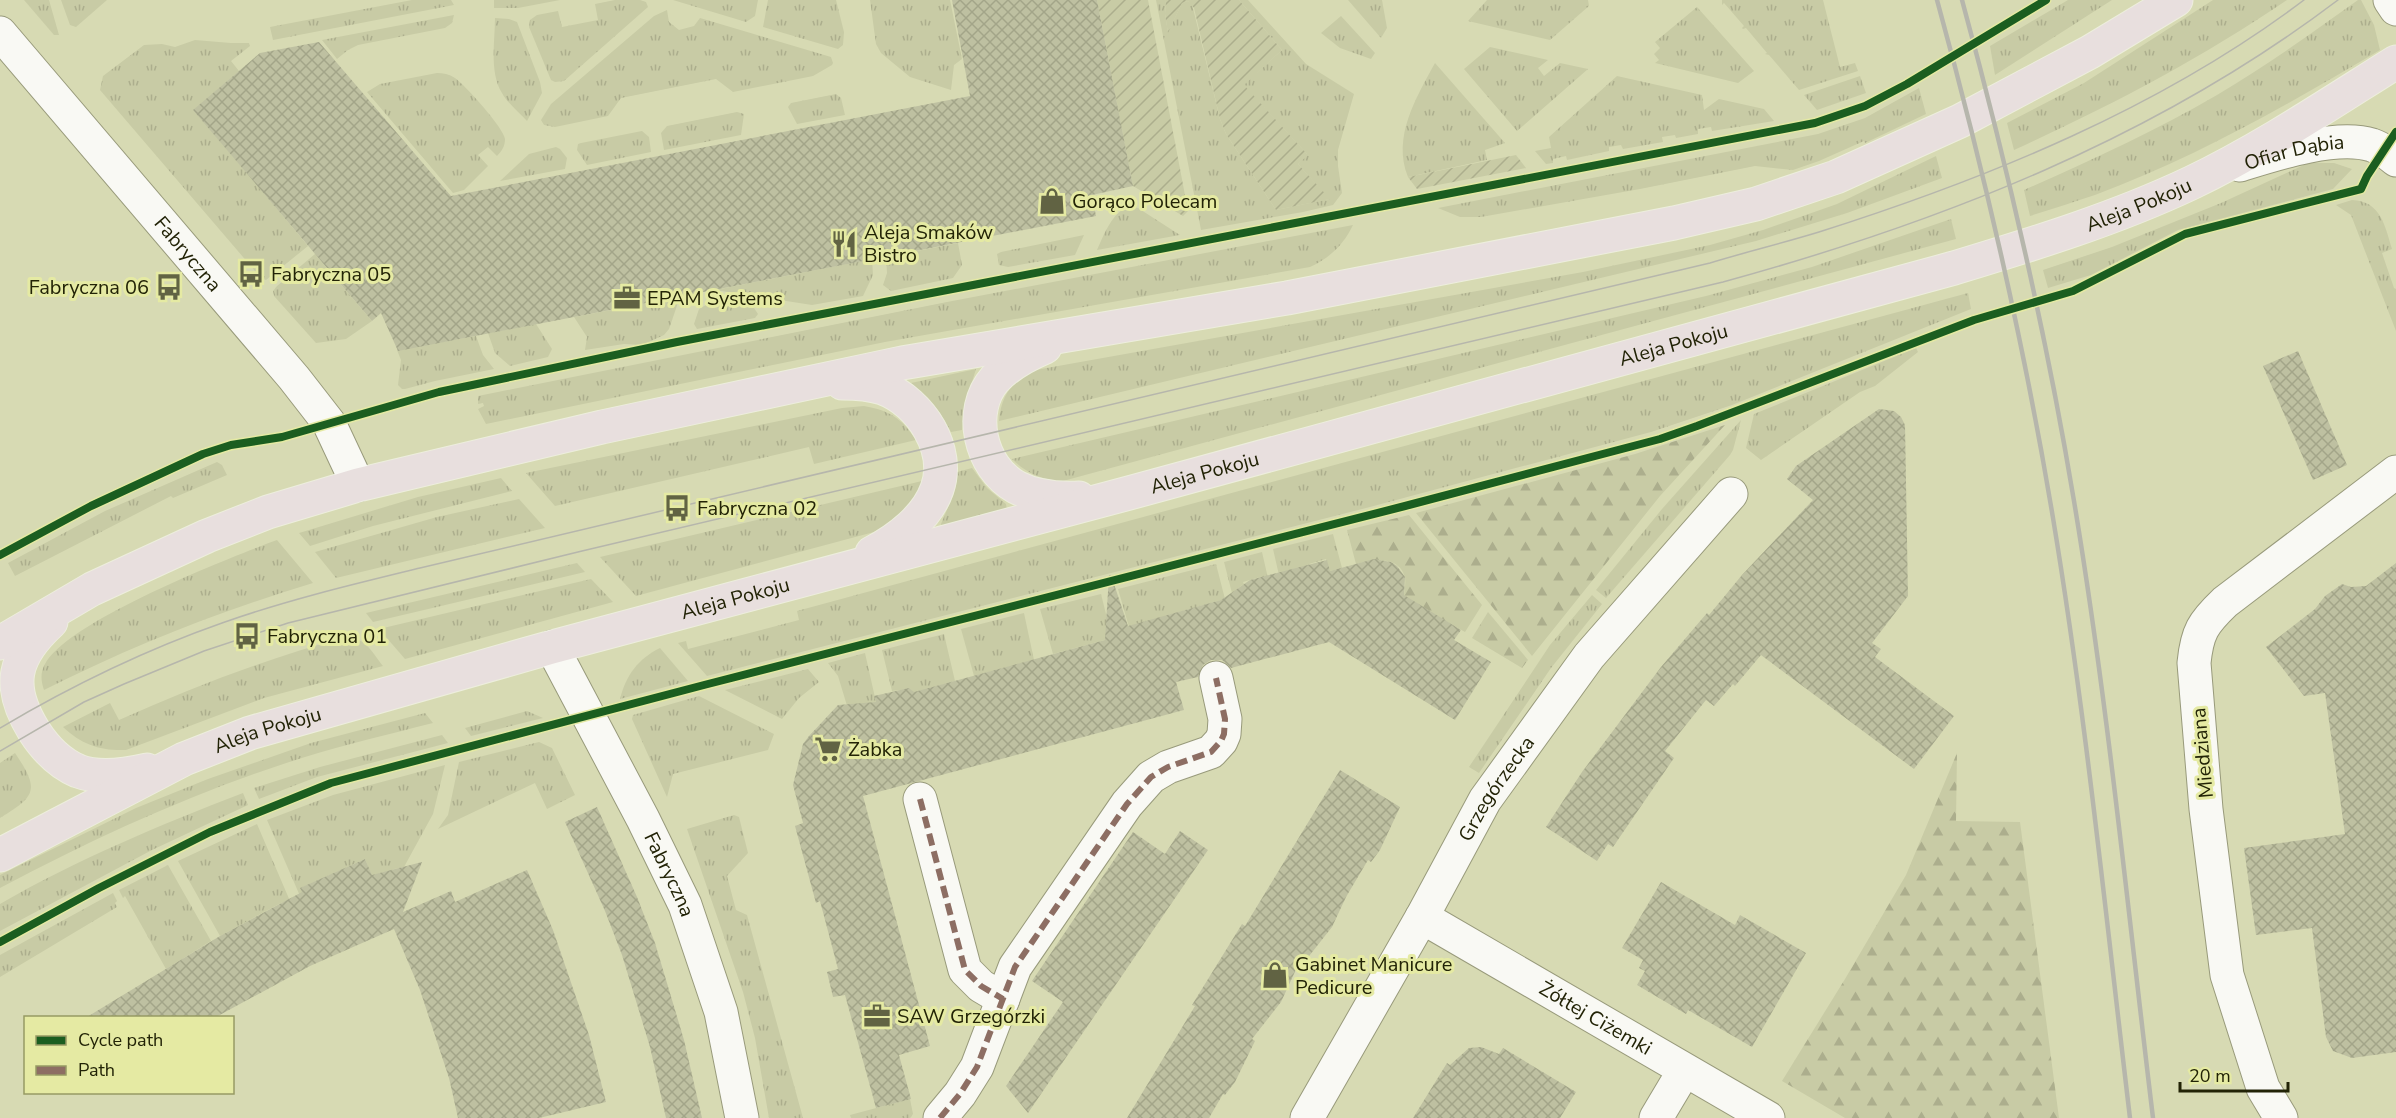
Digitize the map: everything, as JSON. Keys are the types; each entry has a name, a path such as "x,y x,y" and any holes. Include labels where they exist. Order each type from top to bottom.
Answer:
{"main road":[{"path":"0,643 92,589 153,560 268,512 358,485 591,430 950,354 1104,330 1363,284 1674,223 1756,204 1836,177 1960,121 2080,57 2176,0"},
{"name":"Aleja Pokoju","path":"0,855 184,759 250,733 552,647 1129,493 1954,268 2028,245 2102,219 2190,183 2274,137 2396,62"},
{"path":"1104,330 1048,346 1015,362 1004,371 994,381 982,403 981,436 987,456 998,472 1014,486 1027,492 1041,496 1072,498 1129,493"},
{"path":"800,386 862,384 896,394 911,406 925,423 940,456 941,467 936,491 916,520 883,547 829,573"},
{"path":"92,589 44,629 22,658 16,686 19,704 24,714 48,750 78,771 120,775 151,770 184,759"}],"street":[{"path":"2390,0 2396,9"},
{"name":"Fabryczna","path":"0,33 301,387 329,423 358,485"},
{"name":"Ofiar Dąbia","path":"2190,183 2237,165 2289,150 2332,143 2372,145 2396,160"},
{"name":"Miedziana","path":"2281,1118 2263,1088 2227,975 2206,809 2194,663 2197,639 2202,627 2224,602 2396,472"},
{"name":"Grzegórzecka","path":"1307,1118 1422,918 1485,800 1589,656 1731,494"},
{"name":"Fabryczna","path":"552,647 633,798 685,905 721,1012 742,1118"},
{"path":"940,1118 960,1094 976,1067 1015,967 1143,784 1168,768 1211,752 1221,741 1225,719 1216,678"},
{"path":"920,799 965,970 981,986 1003,999"},
{"name":"Żółtej Ciżemki","path":"1422,918 1768,1118"},
{"path":"1656,1118 1684,1071"}],"green space":[{"path":"24,0 49,0 59,35 54,35"},
{"path":"61,0 107,0 76,27 70,25"},
{"path":"412,0 451,0 454,5 273,40 270,27"},
{"path":"494,0 560,0 518,8 494,8"},
{"path":"615,0 640,0 646,2 648,7 564,81 551,80 529,27 530,20 537,15 558,11 562,27 598,20 595,4"},
{"path":"673,0 758,0 755,16 746,22"},
{"path":"768,0 836,0 844,32 843,45 838,49 763,27"},
{"path":"870,0 950,0 962,59 954,65 951,90 910,77 881,53 876,44"},
{"path":"1097,0 1148,0 1188,211 1183,216 1133,186"},
{"path":"1156,0 1166,0 1165,14 1168,32 1182,3 1188,1 1192,4 1220,119 1226,134 1276,210 1329,199 1298,164 1307,154 1243,85 1282,50 1239,0 1248,0 1306,64 1354,94 1338,150 1342,193 1333,205 1201,230"},
{"path":"1166,0 1239,0 1282,50 1244,85 1308,155 1298,164 1330,199 1276,210 1226,134 1220,119 1194,8 1188,1 1182,3 1168,33 1165,14"},
{"path":"1348,0 1382,0 1387,28 1381,38"},
{"path":"1487,0 1588,0 1589,6 1550,40 1468,21"},
{"path":"1722,0 1823,0 1840,67 1855,63 1858,71 1799,90 1769,55 1765,54 1767,53 1746,28 1742,28 1744,26 1724,3 1722,5"},
{"path":"2068,0 2112,0 1995,75 1990,46"},
{"path":"2213,0 2287,0 2220,43 2154,81 2014,150 2007,123 2084,83"},
{"path":"2361,0 2374,25 2380,50 2276,110 2205,147 2095,195 2030,216 2024,190 2122,145 2217,95 2271,61"},
{"path":"1697,7 1754,71 1738,83 1655,63 1659,60 1654,54 1660,48 1655,42"},
{"path":"667,10 669,22 679,30 694,26 700,18 831,57 833,63 813,76 733,92 716,79 621,98 608,116 555,127 544,125 541,120 551,104 654,16"},
{"path":"454,15 452,23 445,28 358,45 337,59 322,40"},
{"path":"1341,16 1375,53 1371,59 1340,48 1321,33"},
{"path":"495,18 517,22 540,82 542,93 527,121 507,101 495,76"},
{"path":"195,40 249,43 250,46 231,61 239,71 194,110 308,246 266,280 261,278 100,90 103,76 144,45 162,44 175,47"},
{"path":"1490,47 1548,60 1538,68 1544,76 1560,63 1588,69 1517,131 1464,69"},
{"path":"1435,63 1505,143 1485,150 1487,160 1408,177 1403,147 1408,118"},
{"path":"437,73 450,76 460,82 491,117 505,139 503,148 497,156 488,147 478,155 488,166 464,190 453,193 367,92 380,84"},
{"path":"1617,76 1702,95 1704,110 1719,99 1764,109 1774,121 1712,131 1711,127 1698,129 1698,134 1676,138 1675,135 1662,137 1663,142 1623,149 1621,145 1609,147 1609,151 1567,160 1566,156 1553,159 1553,163 1546,164 1535,151 1551,148 1549,137"},
{"path":"1860,76 1866,93 1817,110 1804,95"},
{"path":"1919,88 1926,114 1865,143 1864,141 1793,170 1755,166 1481,217 1460,217 1438,208 1818,134 1865,118"},
{"path":"836,94 841,98 845,115 797,124 788,107 791,103"},
{"path":"737,112 744,114 741,135 664,150 661,133 667,126"},
{"path":"642,131 649,137 651,152 587,165 577,150 578,144 581,143"},
{"path":"556,147 567,158 565,169 500,181 529,154"},
{"path":"1516,155 1526,168 1417,189 1408,177"},
{"path":"1936,156 1942,178 1847,213 1756,241 999,421 1004,398 1012,386 1030,371 1583,272 1710,245 1763,230 1837,204"},
{"path":"2334,163 2352,169 2333,189 2178,230 2091,275 2048,288 2043,270 2112,247 2221,203 2306,164"},
{"path":"2352,200 2362,201 2376,210 2387,232 2392,249 2382,253 2396,289 2396,331 2351,215 2336,205"},
{"path":"1129,206 1138,208 1180,235 1097,250 1113,219"},
{"path":"1951,219 1956,239 1063,481 1049,480 1036,475 1012,459 1706,296 1812,267"},
{"path":"1353,225 1336,250 1310,267 885,342 486,424 478,409 484,406 483,403 478,404 478,396 947,302"},
{"path":"1084,235 1075,255 1008,267 999,265 997,254 1001,252"},
{"path":"958,243 962,265 953,278 891,291 883,285 887,273 886,257"},
{"path":"315,254 372,321 346,339 316,343 274,296 273,291 277,286"},
{"path":"872,259 873,275 863,296 812,305 715,290"},
{"path":"1968,293 1971,309 1732,405 1651,432 1370,507 707,676 678,643 686,641 688,649 799,620 797,611"},
{"path":"680,297 669,329 664,335 642,345 624,344 585,350 587,337 574,317"},
{"path":"711,302 754,308 758,314 755,318 697,329 694,324 699,309"},
{"path":"536,324 552,349 548,357 510,366 495,353 488,333"},
{"path":"476,336 483,355 494,369 405,389 398,385 401,360 397,350"},
{"path":"1916,348 1918,352 1875,386 1860,392 1761,460 1746,448 1754,414"},
{"path":"976,369 965,405 962,430 951,432 938,410 911,383"},
{"path":"864,406 888,413 900,421 916,440 814,464 809,447 555,506 526,473 842,408"},
{"path":"1741,420 1730,455 1606,598 1596,590 1662,509"},
{"path":"1725,425 1660,496 1532,656 1416,513 1635,454"},
{"path":"217,462 222,465 227,475 173,498 171,496 15,576 8,563 105,511"},
{"path":"972,468 987,488 1006,504 1007,510 942,528 941,524 954,493 957,472"},
{"path":"501,478 512,491 373,526 310,546 299,533 418,497"},
{"path":"922,481 913,503 884,528 636,596 600,557"},
{"path":"519,499 545,528 336,578 315,552 437,517"},
{"path":"1409,515 1482,605 1465,632 1404,598 1405,578 1397,565 1385,560 1356,564 1347,530"},
{"path":"1333,534 1342,568 1330,571 1326,559 1309,564 1309,567 1281,584 1273,549"},
{"path":"277,540 313,583 176,630 44,690 42,671 45,664 60,647 84,629 151,593"},
{"path":"1262,552 1270,587 1260,577 1243,582 1244,584 1234,591 1233,597 1224,562"},
{"path":"577,563 585,572 373,622 366,613"},
{"path":"1216,564 1225,599 1165,616 1131,634 1118,589"},
{"path":"591,579 613,602 405,659 379,629"},
{"path":"1101,594 1112,638 1053,654 1040,609"},
{"path":"1592,595 1602,604 1551,668 1479,773 1469,767 1550,645"},
{"path":"1488,612 1528,660 1522,668 1472,638"},
{"path":"1024,613 1034,660 974,676 961,629"},
{"path":"944,634 955,681 914,693 910,689 892,691 882,650"},
{"path":"346,637 363,642 383,666 264,698 126,750 92,746 63,727 110,703 119,720 231,674"},
{"path":"660,648 688,681 620,699 629,675 645,657"},
{"path":"865,653 876,702 848,709 838,676 828,663"},
{"path":"808,669 819,682 799,698 782,719 725,690"},
{"path":"699,696 774,734 768,750 673,774 667,797 632,719 633,715"},
{"path":"527,711 543,718 471,736 465,728"},
{"path":"425,713 433,723 321,752 226,784 112,832 0,888 0,875 136,808 208,779 311,743"},
{"path":"442,735 448,743 317,777 259,799 254,788 320,767"},
{"path":"539,742 552,748 575,795 547,809 535,783 438,829 448,815 459,762"},
{"path":"15,753 28,776 31,784 30,791 21,804 0,818 0,763"},
{"path":"1957,753 1956,821 2020,822 2059,1118 1845,1118 1782,1081 1906,875"},
{"path":"445,765 433,814 404,867 394,869 374,880 365,859 301,888 303,895 300,896 267,820 333,795"},
{"path":"243,793 248,805 152,850 0,931 0,904 59,872 120,844"},
{"path":"734,815 739,817 748,853 727,876 736,910 747,915 803,1118 769,1118 755,1038 743,992 687,829"},
{"path":"257,824 290,901 281,903 220,936 178,861"},
{"path":"168,865 211,941 166,969 125,896 123,898 119,890"},
{"path":"113,893 117,907 0,977 0,955"},
{"path":"910,1099 913,1114 910,1118 851,1118 850,1115"}],"building":[{"path":"952,0 1097,0 1133,186 1092,195 1096,216 398,351 381,313 372,321 193,110 260,53 319,42 451,196 970,96"},
{"path":"2298,351 2347,465 2313,480 2263,366"},
{"path":"1879,409 1894,411 1905,425 1908,596 1872,643 1881,649 1875,657 1954,716 1914,769 1761,655 1735,686 1733,684 1714,706 1706,700 1665,751 1674,758 1613,847 1608,844 1597,861 1546,827 1582,772 1661,667 1707,613 1709,615 1742,575 1813,500 1787,479 1796,466"},
{"path":"1374,559 1391,562 1397,566 1405,577 1404,595 1461,630 1454,640 1491,662 1455,720 1329,642 1231,668 1222,660 1211,660 1203,665 1198,677 1176,682 1184,710 863,796 930,1046 899,1055 911,1099 876,1108 845,995 833,997 827,972 838,969 820,901 816,903 795,826 803,823 793,785 803,744 809,736 838,705 876,702 874,696 909,688 914,692 1105,640 1109,575 1111,575 1128,626 1221,600 1250,580 1327,560 1330,571"},
{"path":"2396,563 2396,1052 2352,1058 2333,1051 2326,1037 2312,928 2256,935 2244,848 2345,834 2325,693 2304,696 2266,647 2315,609 2325,596 2342,584 2351,587 2366,586"},
{"path":"1340,770 1400,807 1380,850 1371,862 1368,860 1346,897 1332,927 1302,965 1299,963 1281,1002 1252,1039 1255,1041 1235,1082 1225,1095 1223,1094 1209,1118 1127,1118 1195,1006 1192,1005 1242,924 1245,926"},
{"path":"597,807 655,943 684,1040 702,1118 666,1118 650,1047 622,955 565,822"},
{"path":"1180,831 1208,850 1028,1113 1006,1086 1063,1002 1032,981 1133,832 1165,854"},
{"path":"365,859 372,875 422,862 403,912 451,891 455,902 527,870 553,930 589,1035 606,1102 539,1118 458,1118 449,1078 420,990 394,929 310,966 218,1016 89,1016 220,936 302,892 300,888"},
{"path":"1661,882 1735,925 1740,915 1806,953 1752,1047 1688,1010 1686,1014 1637,985 1645,971 1639,968 1643,960 1622,948"},
{"path":"1481,1047 1499,1054 1503,1048 1576,1092 1560,1118 1413,1118 1447,1063 1450,1065 1469,1048"}],"tram line":[{"path":"0,728 81,683 165,645 246,615 321,593 1710,263 1819,232 1883,211 2009,163 2133,107 2249,39 2304,0"},
{"path":"0,751 84,702 124,684 204,651 288,623 582,551 1723,282 1886,232 1966,203 2121,134 2196,94 2268,49 2338,0"}],"railway":[{"path":"1937,0 2002,258 2042,453 2086,743 2130,1118"},
{"path":"1962,0 1995,124 2024,249 2051,375 2074,501 2107,732 2153,1118"}],"marked path":[{"path":"940,1118 960,1094 977,1067 1015,967 1127,804 1151,777 1168,767 1211,752 1221,741 1225,719 1216,678"},
{"path":"920,799 965,970 981,986 1003,999"}],"cycle path":[{"path":"0,555 91,506 203,454 231,445 282,437 439,392 677,342 1815,123 1865,106 1907,84 2046,0"},
{"path":"0,942 99,888 210,832 331,783 1660,439 1974,320 2073,291 2185,234 2361,189 2396,132"}],"place":[{"name":"Gorąco Polecam","path":"1052,201"},
{"name":"Aleja Smaków Bistro","path":"844,244"},
{"name":"Fabryczna 05","path":"251,274"},
{"name":"Fabryczna 06","path":"169,287"},
{"name":"EPAM Systems","path":"627,298"},
{"name":"Fabryczna 02","path":"677,508"},
{"name":"Fabryczna 01","path":"247,636"},
{"name":"Żabka","path":"828,749"},
{"name":"Gabinet Manicure Pedicure","path":"1275,975"},
{"name":"SAW Grzegórzki","path":"877,1016"}]}
